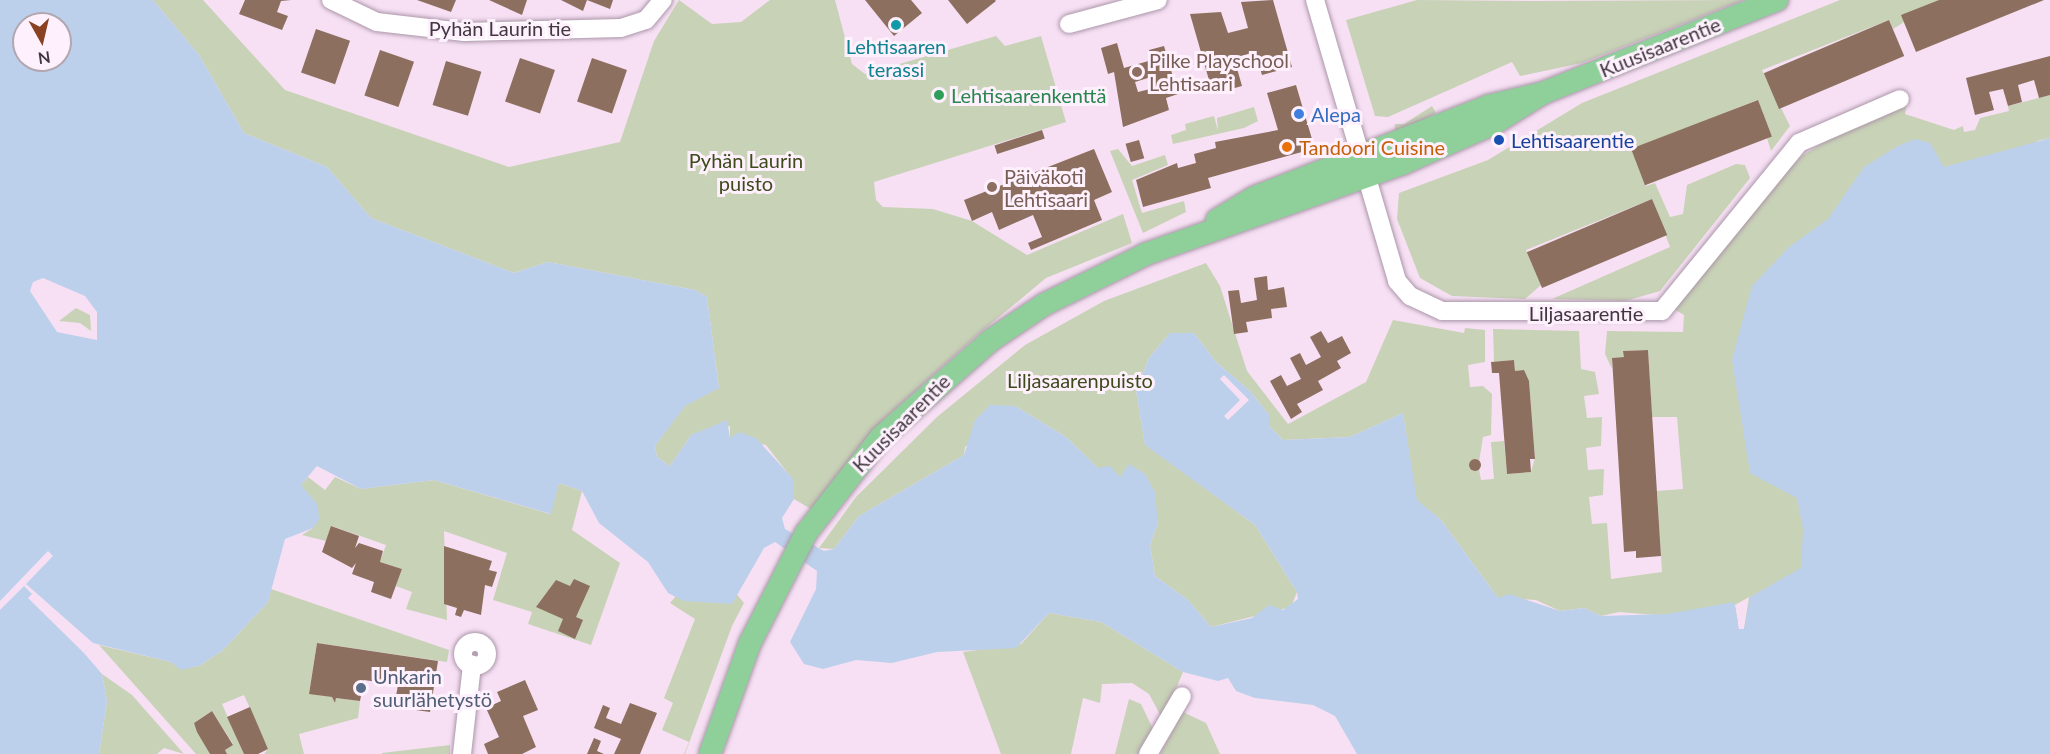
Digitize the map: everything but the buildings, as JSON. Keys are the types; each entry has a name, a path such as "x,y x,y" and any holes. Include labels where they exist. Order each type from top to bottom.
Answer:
{"main road":[{"name":"Kuusisaarentie","path":"710,754 750,643 789,562 806,533 881,437 991,340 1045,303 1193,235 1362,166 1488,106 1543,93 1777,0"}],"street":[{"name":"Pyhän Laurin tie","path":"331,0 377,22 464,32 621,28 646,21 663,0"},
{"path":"1069,24 1158,0"},
{"path":"1316,0 1362,166"},
{"name":"Liljasaarentie","path":"1362,166 1397,281 1424,305 1442,311 1650,313 1662,311 1799,143 1900,99"},
{"path":"462,754 472,665"},
{"path":"1148,754 1182,696"}],"green space":[{"name":"Pyhän Laurin puisto","path":"153,0 203,0 285,90 509,167 620,142 654,41 679,0 712,24 741,22 770,0 835,0 852,64 865,74 996,36 1005,46 1041,36 1066,122 874,182 876,200 883,207 933,209 972,221 1027,255 1123,214 1132,243 1046,278 975,337 884,419 811,509 794,499 793,480 766,445 730,438 730,426 691,435 670,466 657,457 655,446 685,405 719,388 707,297 695,290 548,262 514,273 371,218 327,167 244,133 199,55"},
{"path":"1417,0 1743,0 1582,63 1520,76 1512,62 1388,117 1375,116 1346,20"},
{"path":"1840,0 1939,0 1893,29 1889,20 1762,70 1790,126 1771,151 1767,138 1772,136 1757,100 1632,150 1646,186 1655,183 1670,217 1683,214 1687,185 1736,164 1745,165 1750,178 1660,291 1625,301 1552,299 1670,247 1652,199 1526,250 1541,285 1525,299 1452,296 1420,278 1397,219 1399,193 1488,160 1582,103"},
{"name":"Liljasaarenpuisto","path":"2050,95 2050,138 2037,141 1828,572 1744,629 1749,597 1735,605 1738,622 1619,612 1601,616 1584,608 1560,611 1536,600 1498,598 1441,520 1416,500 1403,413 1350,437 1283,440 1269,426 1269,415 1250,391 1216,362 1194,333 1170,333 1149,358 1136,391 1145,444 1255,525 1297,592 1291,607 1211,627 1188,600 1155,576 1150,545 1158,523 1120,477 1098,468 1066,437 1015,406 965,447 964,455 859,516 834,549 819,548 856,497 937,417 1025,345 1104,301 1206,263 1220,286 1247,371 1288,424 1366,382 1393,320 1464,333 1465,328 1485,330 1485,362 1468,365 1470,387 1483,386 1492,394 1491,435 1483,437 1479,462 1469,464 1472,471 1479,469 1481,480 1494,479 1491,442 1504,441 1507,474 1531,472 1535,458 1529,382 1515,371 1514,360 1494,362 1493,329 1579,331 1581,369 1595,372 1599,394 1584,396 1587,418 1602,417 1601,446 1586,448 1588,470 1604,469 1603,495 1589,497 1592,524 1607,523 1611,579 1662,572 1657,491 1683,489 1677,417 1652,417 1648,350 1624,351 1624,357 1612,358 1612,369 1605,354 1607,331 1683,332 1684,315 1674,309 1779,179 1803,155 1830,139 1907,102 1905,114 1954,130 1963,126 1964,132 1975,130 1980,118 2009,111 2008,106"},
{"path":"1432,106 1436,113 1394,137 1395,124 1404,124"},
{"path":"1254,107 1258,121 1244,128 1173,144 1171,135 1186,130 1185,124 1214,116 1218,131 1217,118"},
{"path":"1118,149 1132,166 1165,155 1168,165 1132,180 1142,213 1184,201 1186,212 1143,233 1110,151"},
{"path":"76,308 90,315 91,331 80,323 59,321"},
{"path":"308,477 325,490 335,477 361,489 434,480 550,514 559,483 582,491 572,530 620,563 591,645 528,624 532,612 493,600 507,553 444,531 447,620 406,609 412,592 396,586 402,569 380,562 386,545 332,526 326,541 302,535 313,528 301,485"},
{"path":"271,589 449,650 447,662 317,643 309,693 332,697 335,703 336,698 360,701 358,718 299,734 304,754 264,754 268,749 244,695 222,704 244,754 227,754 225,750 233,744 212,711 194,723 210,754 196,754 99,645 171,662 181,669 199,666 223,650 268,602"},
{"path":"734,591 744,603 732,626 685,754 684,754 689,742 662,730 673,703 664,698 695,619 670,603 675,597"},
{"path":"1049,613 1101,622 1183,672 1163,720 1149,694 1132,683 1102,684 1100,703 1083,698 1071,754 1001,754 963,652 1021,644"},
{"path":"102,674 132,695 184,754 164,748 157,754 99,754 107,701"},
{"path":"1129,699 1141,704 1154,731 1139,754 1115,754"},
{"path":"1183,712 1206,723 1220,754 1160,754"},
{"path":"450,745 450,754 382,754 382,753"}],"water":[{"path":"0,0 153,0 199,55 244,133 327,167 371,218 514,273 548,262 695,290 707,297 719,388 685,406 655,446 657,457 670,466 691,435 727,420 730,438 739,432 756,438 794,480 794,499 782,518 785,529 824,551 834,549 859,516 964,455 975,420 990,405 1015,406 1066,437 1098,468 1110,466 1120,477 1129,464 1145,474 1155,492 1158,523 1150,545 1155,576 1188,600 1211,627 1252,618 1269,605 1283,610 1298,599 1297,592 1255,525 1145,445 1136,391 1149,358 1170,333 1194,333 1216,362 1250,391 1269,415 1269,426 1283,440 1350,437 1403,413 1417,500 1441,520 1498,598 1509,594 1560,611 1584,608 1601,616 1667,614 1734,602 1739,629 1744,629 1750,597 1801,568 1803,529 1797,498 1750,473 1732,360 1752,286 1789,247 1828,219 1864,167 1898,146 1915,139 1930,143 1944,167 2050,138 2050,754 1357,754 1335,716 1313,705 1255,698 1236,691 1228,678 1218,681 1183,672 1101,622 1049,613 1016,648 937,652 892,663 856,660 823,669 804,664 790,642 816,589 817,571 775,542 764,548 732,604 684,601 668,593 648,562 599,523 582,491 559,483 551,514 434,480 361,489 317,466 301,485 318,505 319,520 313,528 285,539 268,602 223,650 199,666 181,670 171,662 93,643 84,653 102,674 107,701 99,754 0,754","holes":["43,278 85,296 97,312 97,340 57,332 30,291 33,282"]}],"pier":[{"path":"1224,375 1249,400 1228,420 1224,416 1240,400 1220,379"},
{"path":"48,551 53,556 26,584 93,643 84,653 28,598 32,594 24,586 0,610 0,601"}],"place":[{"name":"Lehtisaaren terassi","path":"896,25"},
{"name":"Pilke Playschool Lehtisaari","path":"1137,72"},
{"name":"Lehtisaarenkenttä","path":"939,95"},
{"name":"Alepa","path":"1299,114"},
{"name":"Lehtisaarentie","path":"1499,140"},
{"name":"Tandoori Cuisine","path":"1287,147"},
{"name":"Päiväkoti Lehtisaari","path":"992,187"},
{"name":"Unkarin suurlähetystö","path":"361,688"}]}
